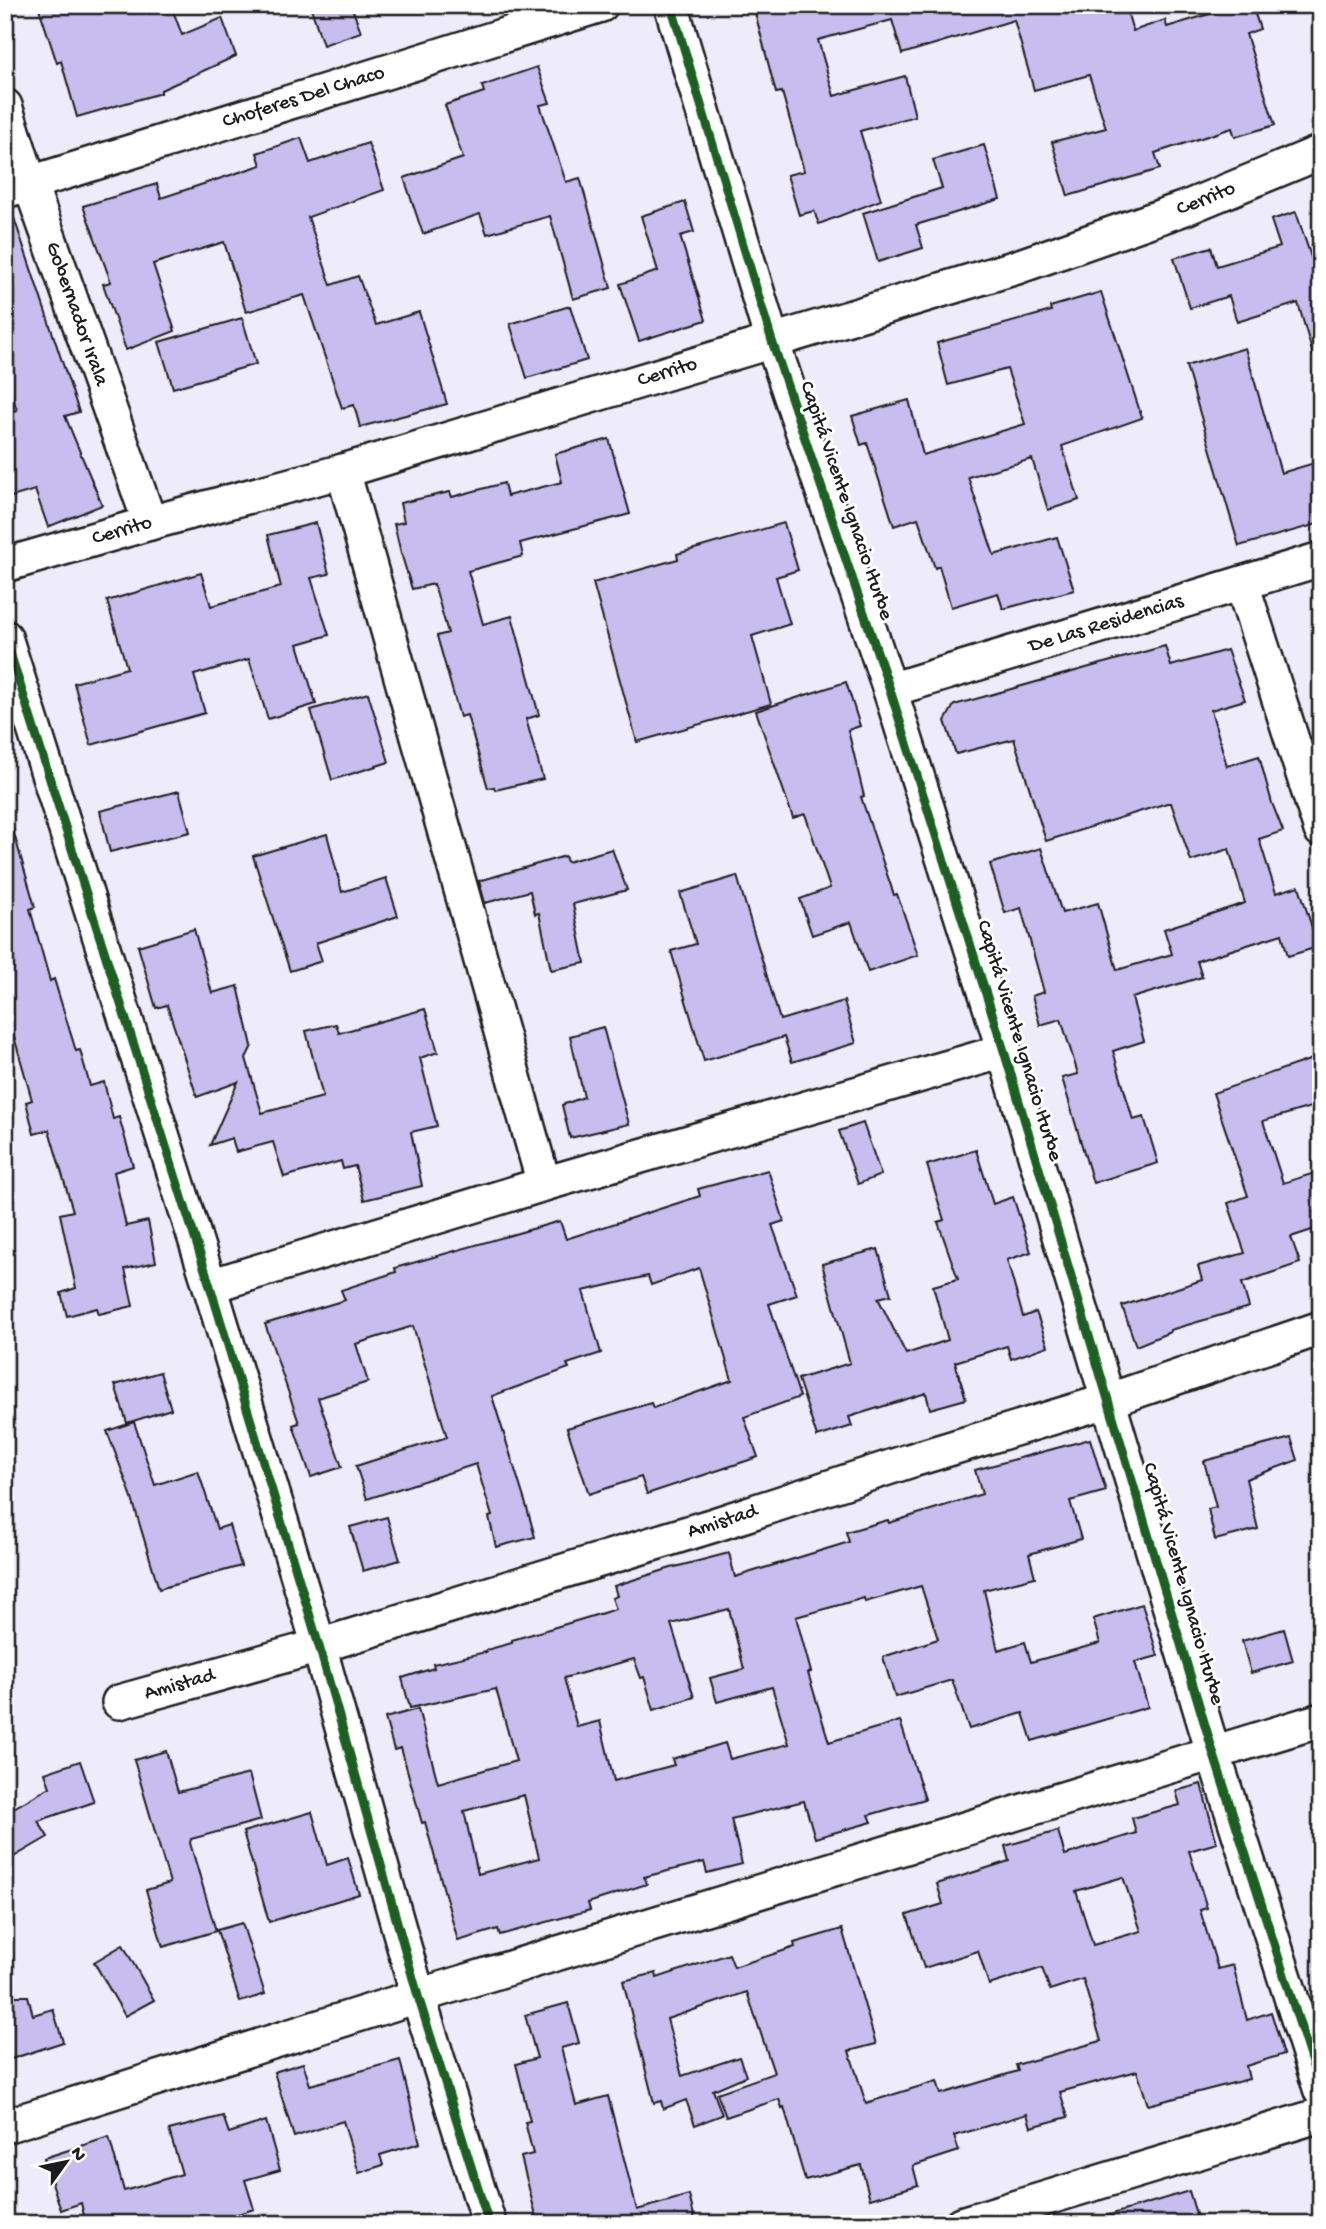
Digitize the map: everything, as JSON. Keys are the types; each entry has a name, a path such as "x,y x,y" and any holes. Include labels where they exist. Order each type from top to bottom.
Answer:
{"street":[{"name":"Choferes Del Chaco","path":"18,188 601,5"},
{"name":"Capitá Vicente Ignacio Iturbe","path":"671,5 772,341 890,690 1004,1051 1213,1752 1321,2091"},
{"name":"Gobernador Irala","path":"5,106 18,188 150,523"},
{"name":"Cerrito","path":"5,565 343,471 1017,267 1188,207 1321,152"},
{"path":"343,471 544,1184"},
{"name":"De Las Residencias","path":"890,690 1321,559"},
{"path":"1242,584 1321,830"},
{"path":"5,637 210,1286 319,1646 418,1996 489,2224"},
{"path":"210,1286 544,1184 1004,1051"},
{"name":"Amistad","path":"119,1702 319,1646 1110,1400 1321,1328"},
{"path":"5,2126 418,1996 1321,1720"},
{"path":"961,2224 1321,2115"}],"building":[{"path":"38,5 171,5 182,35 222,18 236,56 161,90 161,93 77,117 61,61 57,63"},
{"path":"310,5 351,5 361,32 323,45"},
{"path":"753,5 1125,5 1133,31 1165,20 1167,27 1239,5 1252,5 1260,29 1246,34 1275,125 1235,137 1232,128 1155,153 1160,169 1068,196 1052,142 1106,128 1089,75 1034,90 1014,20 902,54 892,20 818,40 834,96 905,76 915,116 860,131 881,200 819,224 814,211 799,215 787,175 804,171 782,92 776,93"},
{"path":"537,67 550,103 540,105 566,182 580,178 611,288 573,299 550,216 487,234 480,214 423,234 404,178 463,158 445,105 484,92 482,86"},
{"path":"301,138 310,163 368,143 384,190 308,217 331,285 358,276 376,325 419,312 447,404 360,427 354,405 342,408 304,295 246,312 224,242 153,264 175,331 126,350 103,284 111,282 83,206 157,184 161,198 261,165 257,153"},
{"path":"984,145 1000,199 916,225 923,248 878,262 863,213 942,188 933,160"},
{"path":"685,202 694,232 680,236 706,320 639,341 620,284 658,271 641,216"},
{"path":"11,209 79,412 65,416 102,505 48,527 35,490 5,499 5,414 17,410 5,373 5,210"},
{"path":"1296,212 1313,263 1321,261 1321,357 1314,358 1298,303 1237,322 1229,296 1190,308 1174,258 1211,247 1217,266 1280,247 1271,220"},
{"path":"1101,292 1142,418 1062,446 1079,500 1048,510 1032,459 968,477 994,555 1057,537 1074,590 1003,609 998,593 951,607 939,566 935,568 918,518 894,526 867,443 861,445 852,416 909,400 923,455 1025,424 1007,369 948,385 937,343 1051,311 1050,307"},
{"path":"570,306 587,360 527,378 510,324"},
{"path":"242,318 256,364 173,388 159,342"},
{"path":"1245,348 1281,473 1321,461 1321,523 1239,546 1186,366"},
{"path":"609,439 630,514 520,543 523,556 468,571 483,624 512,616 539,715 526,719 543,779 495,790 494,787 488,788 467,715 460,717 437,636 448,633 434,584 412,589 394,524 404,522 400,503 450,492 452,497 504,483 507,496 562,482 555,454"},
{"path":"316,523 329,574 311,578 329,635 298,644 316,704 268,719 249,659 194,675 205,713 91,745 74,683 127,668 107,601 201,573 211,606 281,587 268,535"},
{"path":"784,523 798,570 776,577 790,624 752,636 771,704 637,742 593,583 678,559 677,554"},
{"path":"1165,646 1171,666 1227,650 1245,700 1211,710 1227,766 1259,756 1283,831 1259,839 1276,893 1299,886 1318,947 1288,956 1282,934 1197,961 1202,977 1132,998 1144,1041 1113,1051 1133,1120 1144,1117 1158,1163 1093,1183 1062,1078 1078,1074 1061,1019 1040,1025 1032,996 1044,992 1021,908 1005,913 990,864 1041,848 1062,913 1098,903 1117,970 1172,954 1164,929 1245,903 1229,849 1191,861 1171,803 1046,841 1014,739 956,754 945,721 954,705"},
{"path":"846,682 860,726 848,730 864,796 861,797 894,895 897,894 918,955 868,972 851,922 812,935 800,899 830,888 805,814 793,818 756,711"},
{"path":"368,693 389,762 332,780 311,710"},
{"path":"179,791 190,832 110,852 100,811"},
{"path":"13,830 35,907 30,909 50,981 54,979 76,1051 80,1050 90,1086 104,1082 113,1119 119,1117 133,1166 114,1172 126,1226 148,1221 156,1262 125,1269 133,1306 99,1314 97,1308 67,1316 61,1293 76,1288 60,1214 73,1211 49,1130 34,1134 26,1102 32,1100 13,1033 5,1035 5,831"},
{"path":"327,834 342,892 386,878 398,916 316,943 322,961 290,971 253,856"},
{"path":"612,849 627,890 573,904 585,963 551,970 539,913 535,914 530,891 485,903 479,881 565,856 567,862"},
{"path":"737,876 780,1020 844,1001 856,1043 792,1062 784,1037 704,1061 671,951 696,944 680,893"},
{"path":"194,929 212,993 238,986 252,1046 246,1058 262,1113 323,1097 306,1031 336,1024 339,1033 425,1009 438,1052 420,1058 437,1126 411,1132 422,1186 364,1200 355,1166 343,1169 341,1161 284,1177 273,1142 236,1152 232,1138 210,1145 238,1082 197,1097 167,1005 156,1008 138,946"},
{"path":"603,1027 629,1124 570,1138 562,1105 584,1097 570,1036"},
{"path":"1321,1056 1321,1104 1263,1121 1283,1183 1321,1171 1321,1227 1291,1237 1300,1263 1242,1283 1249,1307 1170,1330 1136,1346 1122,1306 1202,1280 1198,1266 1245,1253 1228,1203 1248,1196 1213,1093"},
{"path":"863,1123 881,1175 858,1184 839,1131"},
{"path":"976,1150 993,1204 1013,1197 1031,1252 1007,1260 1023,1317 1036,1312 1048,1346 1011,1359 1007,1346 955,1362 966,1399 930,1409 926,1393 849,1417 852,1426 817,1437 798,1379 850,1363 822,1264 878,1249 891,1295 878,1298 906,1354 948,1340 933,1286 958,1279 938,1222 944,1220 927,1165"},
{"path":"768,1170 784,1221 772,1225 797,1295 769,1304 800,1397 744,1417 758,1457 647,1494 641,1477 589,1494 567,1428 651,1403 653,1408 732,1380 699,1268 651,1285 648,1276 583,1291 601,1353 567,1364 569,1368 492,1396 535,1537 496,1547 489,1517 492,1516 476,1464 367,1499 356,1466 447,1437 413,1326 356,1344 368,1382 318,1398 342,1467 311,1477 293,1425 299,1423 265,1324 345,1300 341,1290 396,1272 395,1268 560,1221 566,1239 700,1196 698,1189"},
{"path":"160,1372 171,1409 127,1423 115,1385"},
{"path":"134,1422 155,1485 198,1471 217,1529 229,1525 241,1566 159,1589 130,1492 107,1431"},
{"path":"1291,1438 1298,1460 1246,1479 1258,1529 1215,1540 1208,1509 1216,1507 1204,1461"},
{"path":"1090,1439 1106,1491 1070,1501 1081,1539 1029,1554 1035,1577 984,1590 998,1650 1025,1642 1031,1662 1100,1643 1093,1619 1142,1604 1158,1656 1135,1662 1148,1707 1032,1741 1023,1713 969,1729 952,1680 895,1697 883,1657 938,1639 921,1586 796,1617 811,1672 808,1673 829,1742 900,1721 925,1799 869,1815 872,1822 815,1838 804,1801 731,1819 742,1864 707,1873 704,1862 644,1877 647,1884 588,1903 590,1910 500,1935 498,1929 458,1941 401,1748 394,1750 385,1718 418,1709 438,1783 516,1761 496,1689 410,1708 402,1678 434,1668 433,1664 486,1652 512,1643 512,1640 616,1609 612,1598 617,1596 614,1586 729,1553 735,1577 849,1542 846,1532 888,1520 889,1523 982,1494 975,1470","holes":["729,1609 744,1669 710,1678 717,1702 772,1687 789,1744 730,1759 725,1743 672,1759 674,1765 614,1781 600,1721 577,1727 564,1678 634,1659 641,1678 644,1677 654,1710 694,1697 671,1624","524,1795 539,1858 478,1874 464,1811"]},
{"path":"387,1517 400,1560 363,1571 350,1527"},
{"path":"1284,1629 1293,1661 1251,1673 1242,1641"},
{"path":"166,1751 178,1792 249,1774 261,1820 191,1839 216,1931 163,1947 146,1890 170,1883 134,1760"},
{"path":"80,1761 94,1802 38,1821 48,1837 5,1862 5,1813 50,1787 45,1773"},
{"path":"1201,1784 1217,1843 1189,1851 1207,1908 1200,1910 1218,1969 1233,1965 1247,2020 1271,2012 1284,2054 1246,2066 1249,2079 1148,2105 1137,2071 1060,2092 1068,2117 1031,2127 1027,2114 954,2136 959,2151 913,2166 918,2185 870,2199 861,2165 805,2180 784,2107 782,2108 779,2099 726,2117 717,2093 774,2073 747,1992 667,2019 682,2076 739,2057 746,2076 713,2090 722,2115 695,2125 686,2100 663,2109 661,2101 654,2103 623,1981 656,1973 657,1978 729,1954 734,1967 795,1947 794,1943 842,1929 876,2044 849,2051 866,2103 937,2081 941,2094 1018,2071 1016,2065 1101,2041 1083,1979 1050,1990 1042,1968 989,1985 978,1951 924,1968 907,1915 943,1904 937,1884 1009,1861 1005,1846 1058,1831 1065,1855 1136,1833 1132,1818 1180,1805 1176,1791","holes":["1123,1877 1141,1931 1093,1945 1076,1891"]},
{"path":"312,1812 327,1865 348,1858 359,1894 269,1922 243,1832"},
{"path":"242,1923 265,1994 240,2002 217,1930"},
{"path":"123,1945 154,2000 125,2016 94,1962"},
{"path":"5,1996 28,1996 33,2015 53,2009 63,2042 5,2061"},
{"path":"568,2003 579,2043 561,2048 576,2105 608,2096 637,2210 689,2195 696,2224 538,2224 521,2157 533,2154 525,2122 530,2121 516,2064 537,2058 525,2015"},
{"path":"400,2060 420,2143 380,2155 383,2165 359,2173 343,2121 294,2137 274,2072 303,2063 310,2085"},
{"path":"223,2116 229,2133 266,2121 280,2170 245,2180 254,2209 205,2224 86,2224 81,2203 61,2210 44,2158 109,2137 124,2191 182,2174 169,2130"},
{"path":"1189,2191 1199,2224 1104,2224 1103,2217"}],"cycle path":[{"path":"671,5 772,341 890,690 1004,1051 1213,1752 1321,2091"},
{"path":"5,637 210,1286 319,1646 418,1996 489,2224"}]}
